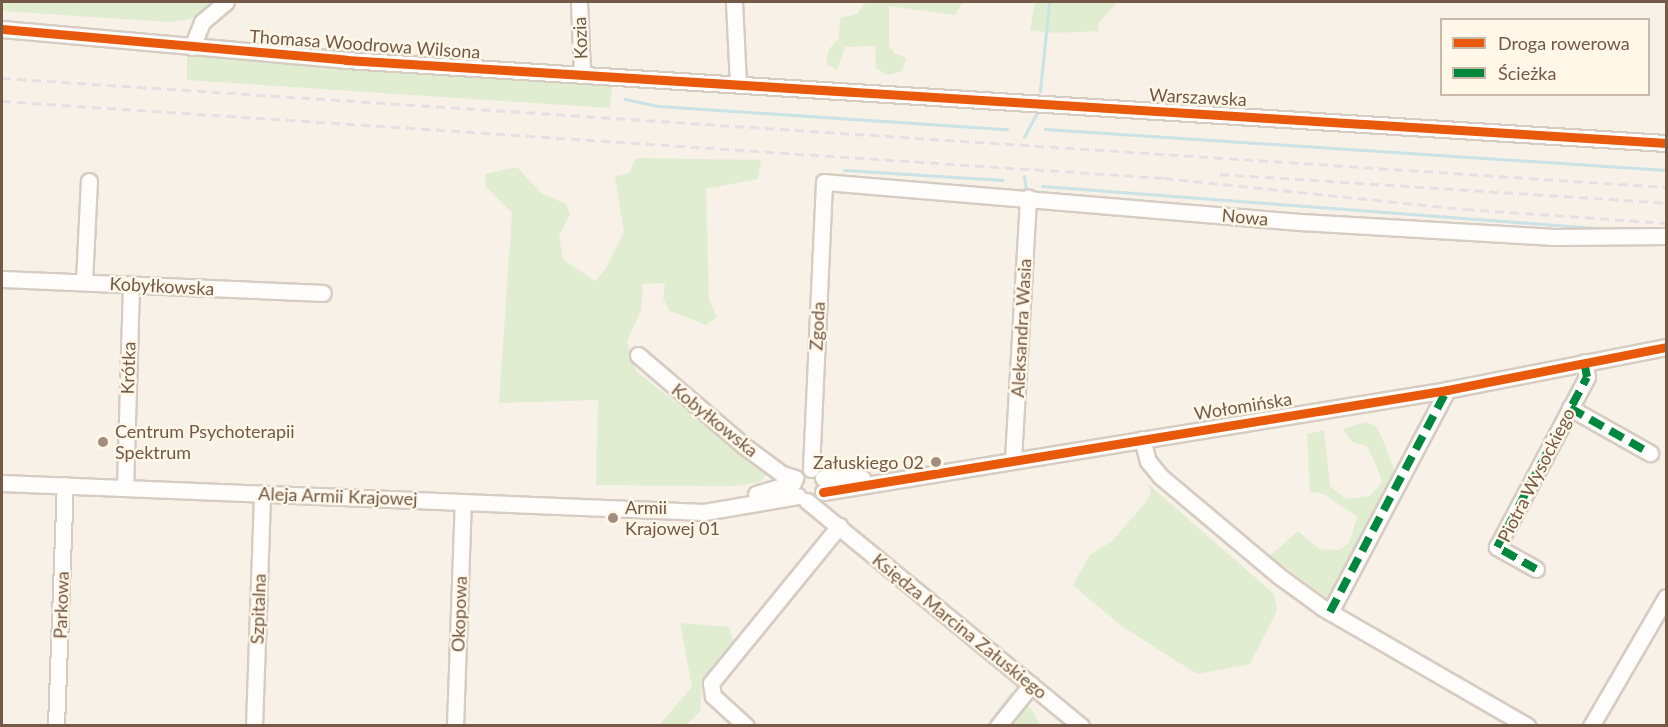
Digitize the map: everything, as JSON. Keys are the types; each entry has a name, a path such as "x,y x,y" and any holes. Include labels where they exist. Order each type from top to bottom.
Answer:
{"street":[{"path":"192,47 202,22 226,2"},
{"name":"Kozia","path":"579,2 582,74"},
{"path":"732,84 734,2"},
{"name":"Thomasa Woodrowa Wilsona","path":"2,29 192,47 732,84"},
{"name":"Warszawska","path":"732,84 1666,142"},
{"path":"84,282 89,181"},
{"name":"Nowa","path":"824,182 1337,224 1551,237 1666,236"},
{"name":"Zgoda","path":"809,487 824,182"},
{"name":"Aleksandra Wasia","path":"1013,459 1028,198"},
{"name":"Kobyłkowska","path":"2,279 323,293"},
{"name":"Krótka","path":"124,488 131,284"},
{"name":"Wołomińska","path":"809,487 892,478 1447,390 1666,346"},
{"name":"Kobyłkowska","path":"638,355 743,445 782,474 809,487"},
{"name":"Piotra Wysockiego","path":"1536,569 1497,547 1587,377 1584,362"},
{"path":"1330,612 1447,390"},
{"path":"1570,408 1650,453"},
{"path":"1142,439 1148,461 1160,476 1279,576 1330,612 1527,726"},
{"name":"Aleja Armii Krajowej","path":"2,483 704,512 809,487"},
{"name":"Parkowa","path":"56,726 65,485"},
{"name":"Księdza Marcina Załuskiego","path":"809,487 839,526 1081,726"},
{"name":"Szpitalna","path":"254,726 262,493"},
{"name":"Okopowa","path":"455,726 463,502"},
{"path":"746,726 710,691 714,679 839,526"},
{"path":"1591,726 1666,597"},
{"path":"998,726 1031,685"}],"green space":[{"path":"2,2 211,2 191,19 169,22 2,11"},
{"path":"866,2 963,2 955,15 889,6 889,45 894,53 906,58 902,71 887,75 876,68 875,46 845,47 837,70 826,64 829,49 839,38 840,18 857,14"},
{"path":"1035,2 1117,2 1098,24 1099,31 1054,33 1030,30"},
{"path":"187,52 612,81 610,108 187,80"},
{"path":"636,158 761,160 758,179 706,189 709,300 717,317 706,325 670,311 663,299 665,283 643,284 641,310 627,341 636,371 767,474 760,482 735,486 596,485 598,400 499,403 512,213 486,187 485,174 517,167 542,194 566,204 570,214 559,236 563,259 595,281 606,268 624,232 615,176 629,173"},
{"path":"1366,422 1378,428 1396,474 1327,598 1270,556 1298,531 1319,549 1339,550 1349,543 1357,517 1324,494 1310,492 1307,434 1324,430 1330,486 1346,499 1370,496 1382,482 1377,467 1367,446 1352,442 1343,429"},
{"path":"1147,483 1274,594 1277,611 1250,664 1197,674 1120,625 1073,585 1090,555 1112,541 1145,503 1151,493"},
{"path":"680,623 729,627 734,645 702,684 700,712 686,725 658,726 692,687"},
{"path":"1011,692 1032,710 1040,725 986,726"}],"waterway":[{"path":"1040,91 1049,2"},
{"path":"625,99 658,106 1007,129"},
{"path":"1024,137 1036,114"},
{"path":"1045,129 1666,170"},
{"path":"844,170 1003,180"},
{"path":"1024,176 1026,191"},
{"path":"1042,186 1595,228"}],"railway":[{"path":"2,78 1666,187"},
{"path":"2,101 1164,178 1465,209 1666,223"},
{"path":"1220,174 1666,203"}],"marked path":[{"path":"1536,569 1497,547 1587,377 1584,362"},
{"path":"1330,612 1447,390"},
{"path":"1570,408 1650,453"}],"cycle path":[{"path":"2,29 346,60 1666,143"},
{"path":"823,492 1447,390 1666,347"}],"place":[{"name":"Centrum Psychoterapii Spektrum","path":"103,442"},
{"name":"Załuskiego 02","path":"936,462"},
{"name":"Armii Krajowej 01","path":"613,518"}]}
